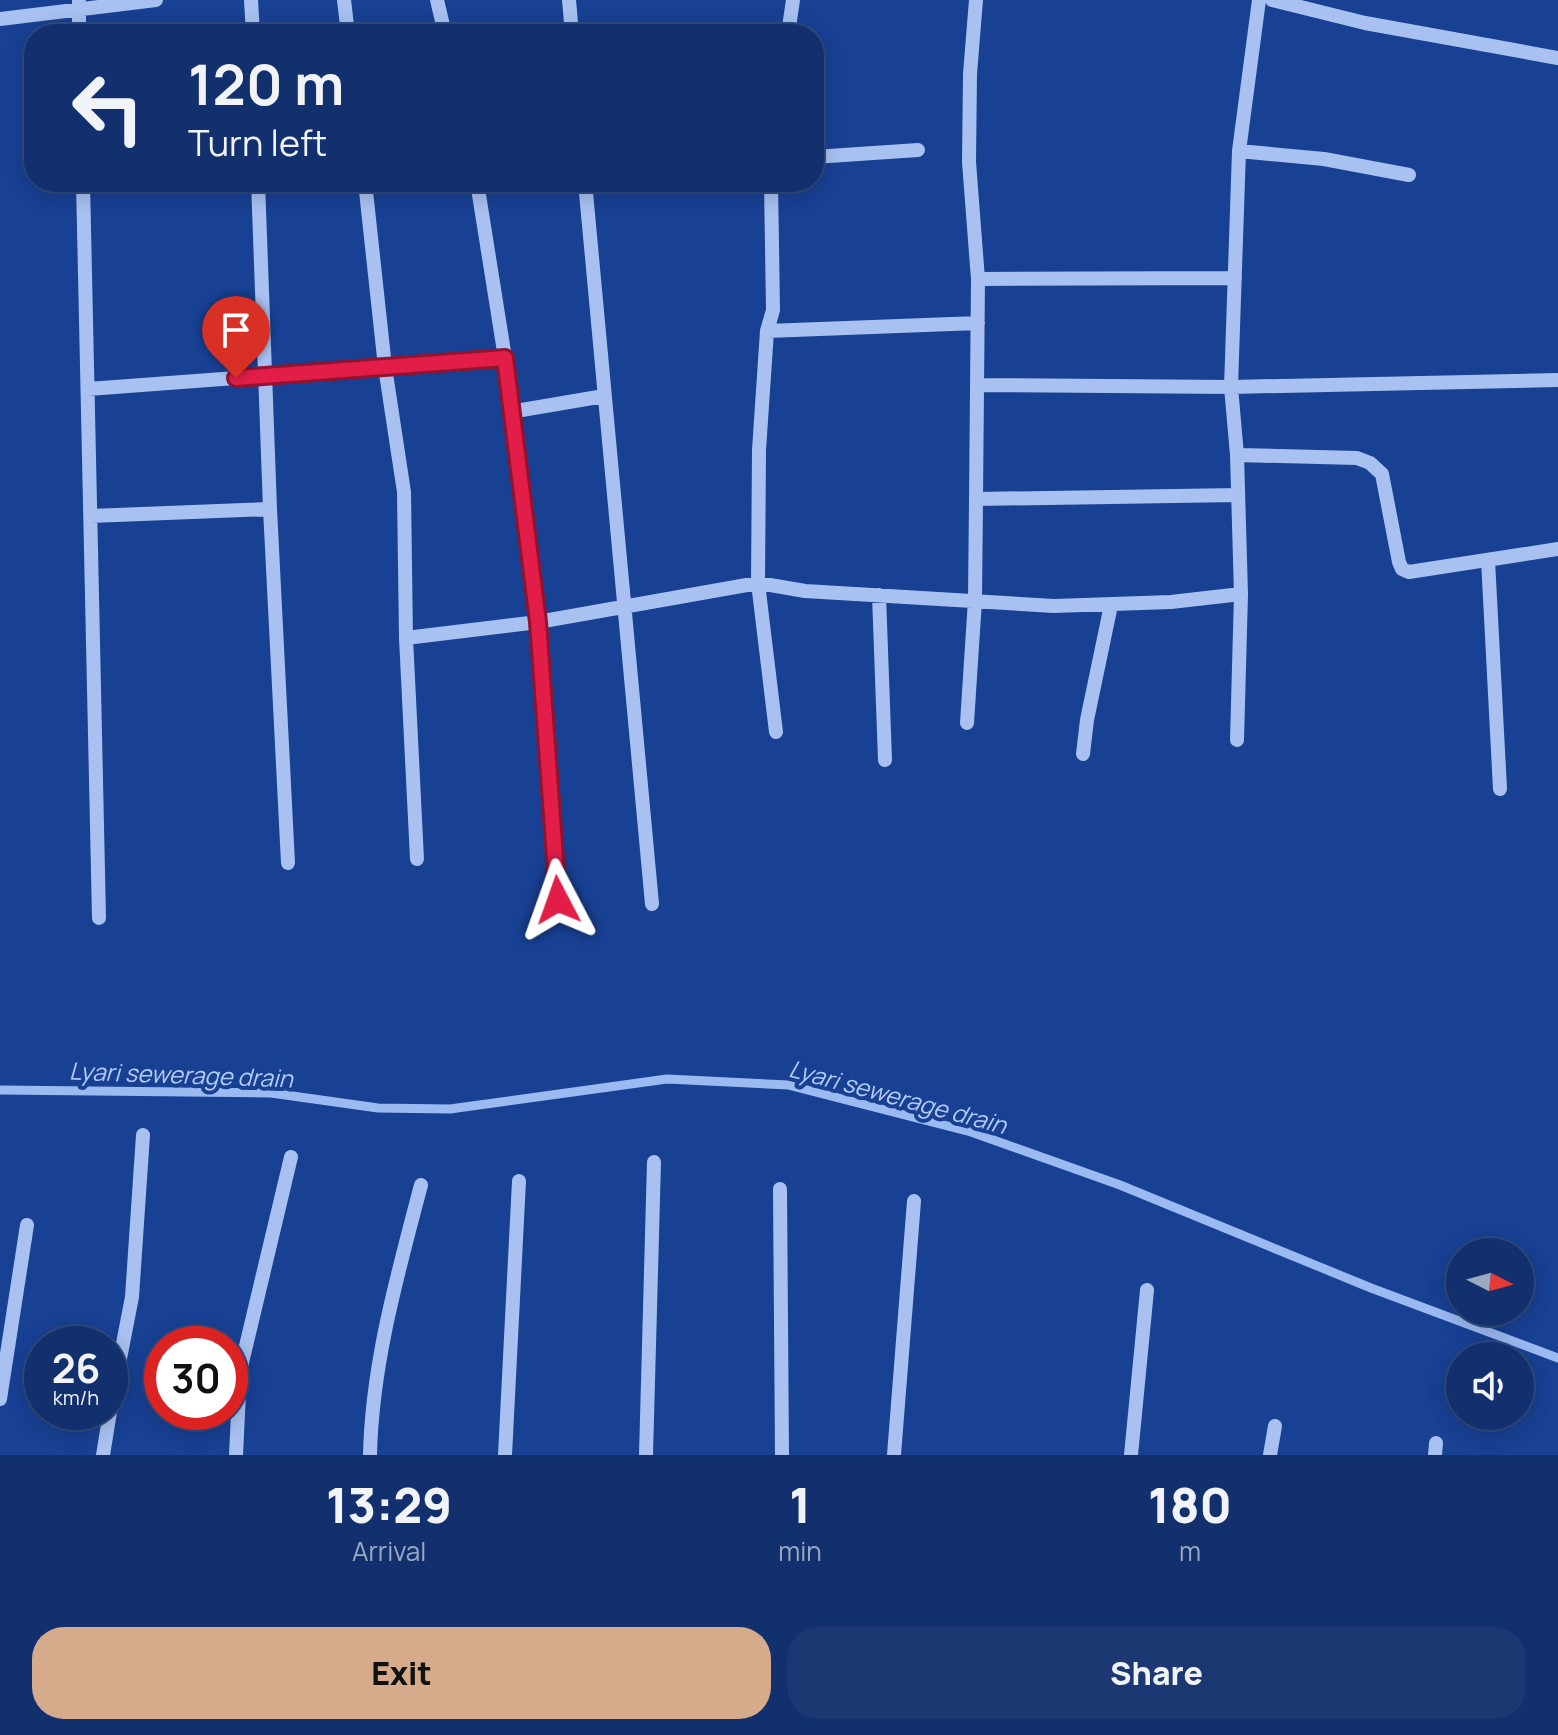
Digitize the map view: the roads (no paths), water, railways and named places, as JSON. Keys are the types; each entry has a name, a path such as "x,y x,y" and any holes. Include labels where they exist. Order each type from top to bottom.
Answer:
{"street":[{"path":"0,19 79,5 156,0"},
{"path":"251,0 252,24"},
{"path":"344,0 347,24"},
{"path":"437,0 443,24"},
{"path":"569,0 571,24"},
{"path":"789,24 793,0"},
{"path":"967,723 975,600 978,279 969,162 970,74 976,0"},
{"path":"1237,740 1241,594 1237,455 1231,387 1239,151 1259,0"},
{"path":"1272,0 1365,23 1558,58"},
{"path":"824,156 918,150"},
{"path":"1239,151 1324,159 1409,175"},
{"path":"83,192 99,918"},
{"path":"258,192 288,863"},
{"path":"366,192 385,367 404,492 406,638 417,859"},
{"path":"479,192 505,358 529,541 538,622 558,900"},
{"path":"586,192 652,904"},
{"path":"771,192 773,310 767,331 759,450 758,583 776,732"},
{"path":"978,279 1235,278"},
{"path":"767,331 978,323"},
{"path":"88,389 505,358"},
{"path":"977,385 1231,387 1558,380"},
{"path":"510,412 604,396"},
{"path":"1237,455 1357,458 1370,463 1382,474 1399,562 1402,569 1409,572 1558,549"},
{"path":"976,499 1238,495"},
{"path":"91,516 270,509"},
{"path":"1488,560 1500,789"},
{"path":"406,638 538,622 758,583 805,591 1054,606 1111,605 1241,594"},
{"path":"879,595 885,760"},
{"path":"1083,754 1111,605"},
{"path":"126,1326 132,1297 143,1135"},
{"path":"236,1455 240,1371 291,1157"},
{"path":"646,1455 654,1162"},
{"path":"505,1455 519,1181"},
{"path":"370,1455 370,1423 390,1306 421,1185"},
{"path":"780,1189 782,1455"},
{"path":"894,1455 914,1201"},
{"path":"0,1399 27,1225"},
{"path":"1131,1455 1147,1290"},
{"path":"1270,1455 1275,1426"},
{"path":"103,1455 107,1430"}],"waterway":[{"name":"Lyari sewerage drain","path":"0,1090 271,1093 378,1108 450,1109 667,1079 788,1085 971,1132 1120,1185 1371,1288 1558,1358"}]}
